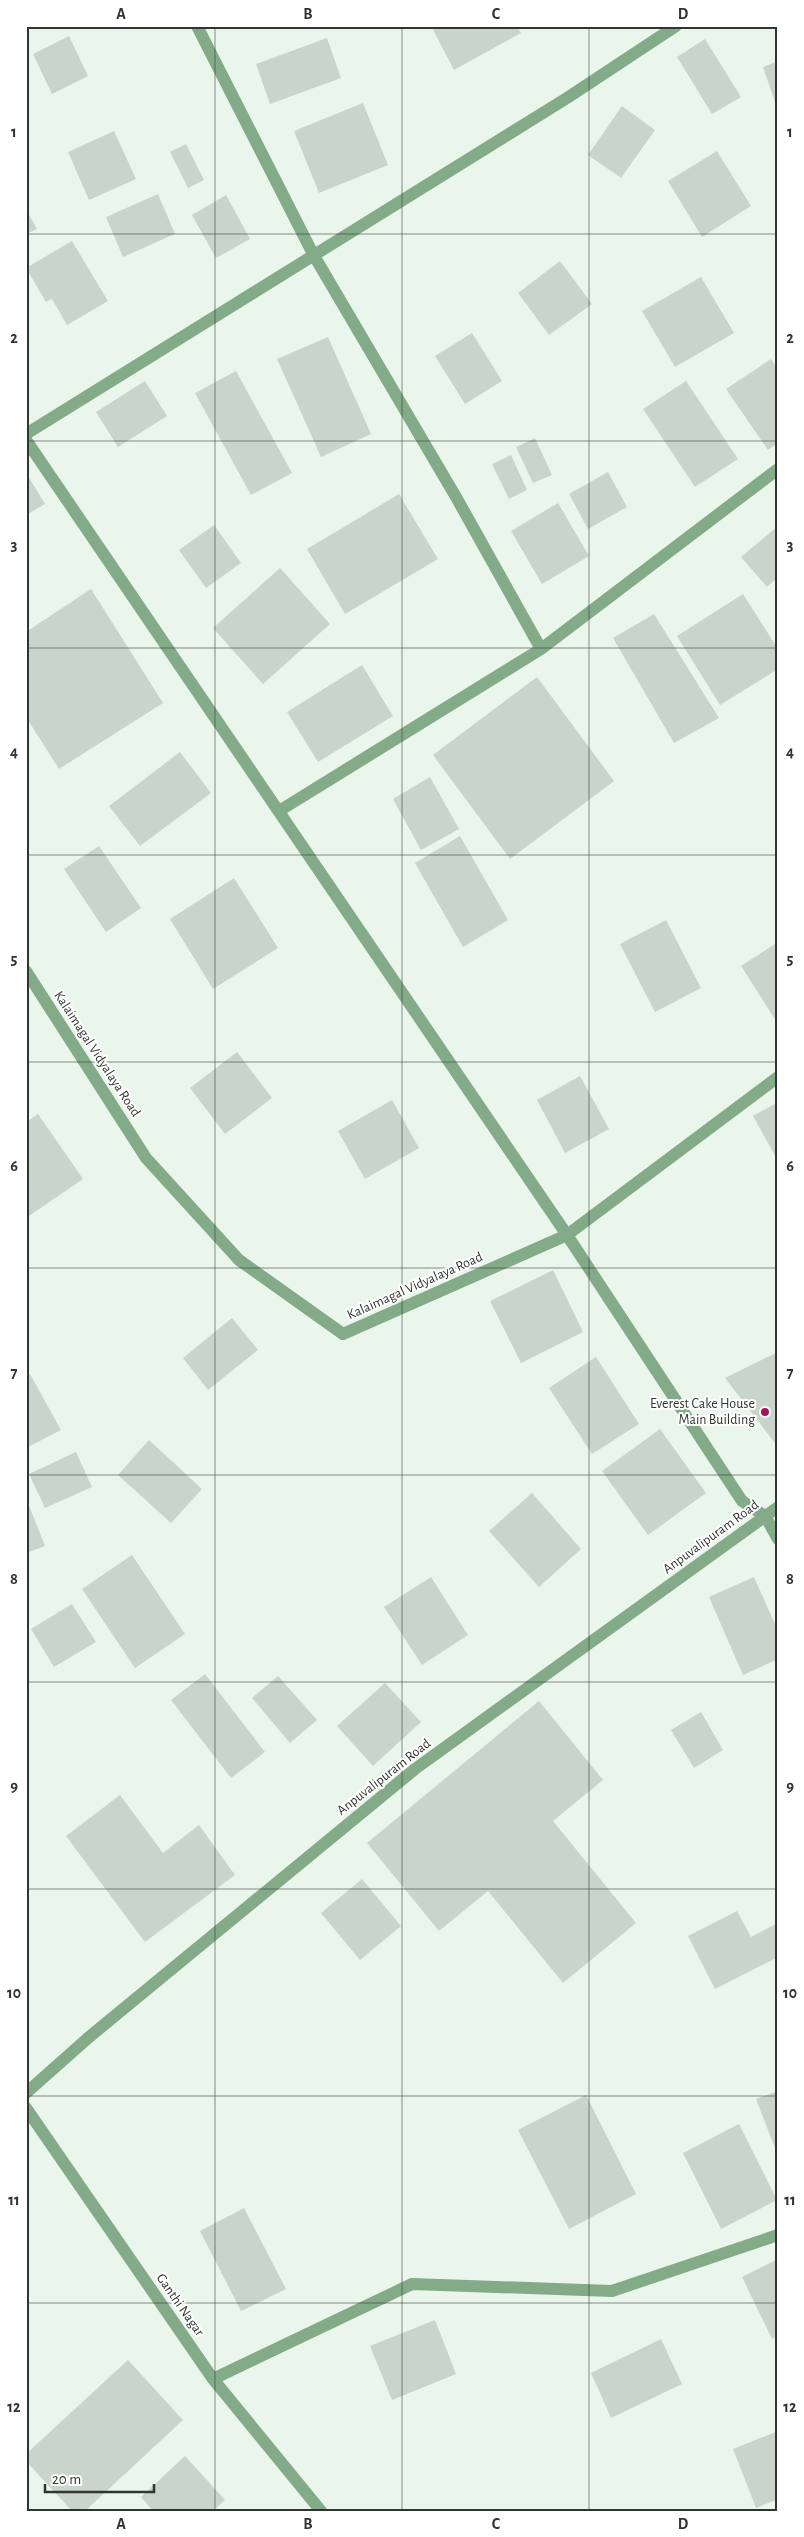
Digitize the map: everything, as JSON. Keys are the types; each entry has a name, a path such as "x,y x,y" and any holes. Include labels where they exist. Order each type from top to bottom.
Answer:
{"street":[{"path":"197,26 313,254 456,497 541,649"},
{"path":"26,434 567,98 676,26"},
{"path":"26,440 567,1235 742,1501 765,1516 778,1539"},
{"path":"279,811 541,649 778,469"},
{"name":"Kalaimagal Vidyalaya Road","path":"26,971 146,1158 239,1260 343,1334 567,1235 778,1078"},
{"name":"Anpuvalipuram Road","path":"26,2093 88,2038 415,1769 778,1507"},
{"name":"Ganthi Nagar","path":"26,2108 213,2379 321,2511"},
{"path":"213,2379 412,2284 612,2291 778,2236"}],"building":[{"path":"431,26 517,26 521,33 454,70"},
{"path":"69,36 88,76 52,94 33,54"},
{"path":"327,38 341,78 270,104 256,64"},
{"path":"705,39 741,97 712,114 677,57"},
{"path":"778,61 778,108 777,108 763,67"},
{"path":"363,103 388,165 319,193 294,131"},
{"path":"622,106 655,130 621,178 588,155"},
{"path":"114,131 136,179 89,200 68,152"},
{"path":"186,144 204,180 188,188 170,152"},
{"path":"717,151 751,206 702,237 668,181"},
{"path":"158,194 175,234 123,257 106,217"},
{"path":"226,195 250,239 216,258 192,215"},
{"path":"26,209 37,229 26,234"},
{"path":"72,241 108,301 67,325 52,299 46,302 26,268"},
{"path":"560,261 592,304 549,335 518,293"},
{"path":"701,277 734,333 675,367 642,311"},
{"path":"472,333 502,381 465,404 435,356"},
{"path":"328,337 371,434 321,457 277,359"},
{"path":"771,359 778,369 778,443 768,450 726,389"},
{"path":"236,371 292,473 251,495 195,393"},
{"path":"145,381 167,416 118,447 96,412"},
{"path":"686,381 738,459 695,487 643,409"},
{"path":"535,438 552,475 533,483 516,447"},
{"path":"511,455 527,490 509,499 492,464"},
{"path":"608,472 627,507 588,529 569,494"},
{"path":"26,473 45,504 26,515"},
{"path":"399,494 438,559 345,614 307,549"},
{"path":"558,503 589,556 542,584 511,531"},
{"path":"214,525 241,563 206,588 179,550"},
{"path":"778,526 778,577 767,587 741,557"},
{"path":"280,568 330,624 263,684 213,628"},
{"path":"91,589 163,703 59,769 26,717 26,632"},
{"path":"743,594 778,649 778,669 720,705 677,636"},
{"path":"654,614 719,718 674,743 613,638"},
{"path":"362,665 393,716 318,762 287,712"},
{"path":"537,677 614,781 510,859 433,755"},
{"path":"180,752 211,793 140,846 109,806"},
{"path":"430,777 459,829 421,850 393,799"},
{"path":"460,836 508,920 463,947 415,863"},
{"path":"99,846 141,908 106,932 64,869"},
{"path":"234,878 278,948 213,989 170,919"},
{"path":"666,920 701,988 655,1012 620,944"},
{"path":"778,942 778,1024 741,966"},
{"path":"237,1052 272,1098 225,1134 190,1088"},
{"path":"580,1076 609,1129 565,1153 537,1100"},
{"path":"392,1100 419,1148 365,1179 338,1131"},
{"path":"778,1102 778,1161 753,1116"},
{"path":"38,1114 83,1179 26,1218 26,1122"},
{"path":"553,1270 583,1332 521,1363 490,1301"},
{"path":"232,1318 258,1350 208,1390 183,1358"},
{"name":"Everest Cake House Main Building","path":"778,1352 778,1447 725,1378"},
{"path":"596,1357 639,1424 592,1454 549,1388"},
{"path":"30,1374 61,1430 26,1448 26,1376"},
{"path":"660,1429 706,1493 648,1535 602,1471"},
{"path":"149,1440 202,1489 171,1523 118,1475"},
{"path":"76,1452 92,1487 45,1508 29,1474"},
{"path":"532,1493 581,1549 539,1587 489,1531"},
{"path":"28,1503 45,1546 26,1553 26,1504"},
{"path":"132,1555 185,1634 135,1668 82,1589"},
{"path":"431,1577 468,1635 422,1665 384,1607"},
{"path":"754,1577 778,1631 778,1659 743,1675 709,1597"},
{"path":"72,1604 96,1642 54,1667 31,1629"},
{"path":"205,1674 265,1752 231,1778 171,1700"},
{"path":"278,1676 317,1720 290,1743 252,1698"},
{"path":"385,1683 421,1722 373,1766 337,1726"},
{"path":"539,1701 603,1780 553,1821 636,1923 563,1983 488,1891 439,1931 367,1843"},
{"path":"701,1712 723,1750 694,1768 671,1730"},
{"path":"120,1795 163,1853 199,1825 235,1875 145,1942 66,1836"},
{"path":"362,1879 401,1926 360,1960 321,1913"},
{"path":"737,1911 751,1937 778,1923 778,1957 715,1989 688,1936"},
{"path":"778,2091 778,2156 756,2099"},
{"path":"586,2095 636,2194 569,2229 518,2130"},
{"path":"739,2124 777,2200 721,2229 683,2153"},
{"path":"244,2208 286,2289 241,2311 200,2231"},
{"path":"778,2259 778,2336 772,2339 742,2277"},
{"path":"435,2320 456,2374 392,2400 370,2346"},
{"path":"661,2339 682,2384 611,2418 591,2373"},
{"path":"128,2360 183,2420 85,2511 72,2511 26,2461 26,2454"},
{"path":"778,2431 778,2499 756,2508 733,2449"},
{"path":"185,2456 225,2500 213,2511 153,2511 141,2497"}],"place":[{"name":"Everest Cake House Main Building","path":"765,1412"}]}
